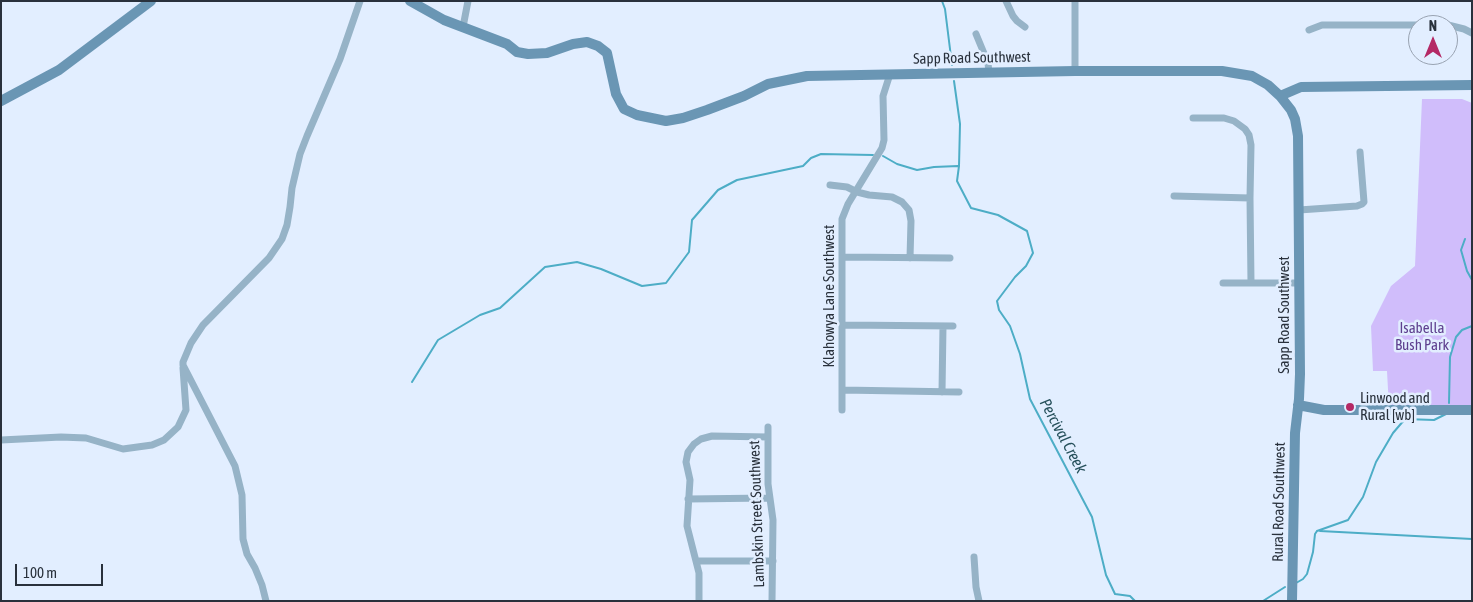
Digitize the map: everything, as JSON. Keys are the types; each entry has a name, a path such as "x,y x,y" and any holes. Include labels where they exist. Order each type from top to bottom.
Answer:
{"street":[{"path":"1,101 60,70 150,1"},
{"path":"1,440 61,437 86,438 122,449 152,445 164,440 178,427 186,410 183,362 191,343 203,325 270,258 282,239 287,225 292,188 300,154 340,59 360,1"},
{"name":"Sapp Road Southwest","path":"410,1 444,20 507,44 517,52 528,54 547,53 573,44 587,42 598,46 607,53 616,94 624,108 637,115 666,121 683,118 744,96 768,84 807,76 1176,70 1235,72 1257,78 1268,85 1286,102 1295,119 1298,136 1300,374 1298,405"},
{"path":"463,27 468,1"},
{"path":"1006,1 1016,21 1025,27"},
{"path":"1075,1 1075,71"},
{"path":"1310,30 1322,25 1408,25"},
{"path":"1458,28 1472,33"},
{"path":"976,34 988,63 989,73"},
{"name":"Klahowya Lane Southwest","path":"842,410 842,219 848,204 882,148 884,140 883,96 890,74"},
{"path":"1280,96 1301,87 1472,85"},
{"path":"1193,118 1228,119 1237,122 1249,135 1251,145 1251,283"},
{"path":"1299,210 1357,206 1362,204 1364,202 1360,152"},
{"path":"830,185 847,186 856,192 892,197 902,202 908,210 911,221 910,258"},
{"path":"1174,196 1250,198"},
{"path":"843,258 950,258"},
{"path":"1223,283 1298,283"},
{"path":"843,325 953,326"},
{"path":"942,392 943,326"},
{"path":"183,365 235,466 242,495 243,539 262,585 266,601"},
{"path":"842,390 959,392"},
{"path":"1298,405 1324,410 1472,410"},
{"name":"Rural Road Southwest","path":"1292,601 1295,433 1298,405"},
{"name":"Lambskin Street Southwest","path":"768,427 768,484 773,520 772,601"},
{"path":"699,601 699,573 687,526 690,480 686,462 688,452 694,444 712,436 768,437"},
{"path":"688,499 769,498"},
{"path":"974,557 976,587 980,601"},
{"path":"696,561 773,561"}],"green space":[{"name":"Isabella Bush Park","path":"1422,99 1462,99 1472,103 1472,408 1389,408 1387,371 1373,371 1371,326 1391,286 1415,266"}],"waterway":[{"name":"Percival Creek","path":"942,1 945,9 952,65"},
{"name":"Percival Creek","path":"954,81 960,124 957,181 971,208 998,215 1027,231 1033,253 1026,266 997,301 999,310 1010,326 1020,354 1030,399 1092,517 1106,575 1115,594 1130,596 1135,601"},
{"path":"412,382 438,340 480,315 500,308 545,267 577,262 601,269 642,286 666,283 689,252 692,220 718,190 737,180 803,166 811,158 821,154 873,155"},
{"path":"883,156 897,164 917,170 958,166"},
{"path":"1465,239 1461,250 1467,271 1472,280"},
{"path":"1449,403 1450,357 1456,337 1462,330 1472,326"},
{"path":"1317,531 1348,520 1363,497 1376,462 1393,433 1405,419 1434,420 1446,414"},
{"path":"1296,583 1307,574 1317,531"},
{"path":"1320,531 1472,539"},
{"path":"1263,601 1285,587"}],"place":[{"name":"Linwood and Rural [wb]","path":"1350,407"}]}
